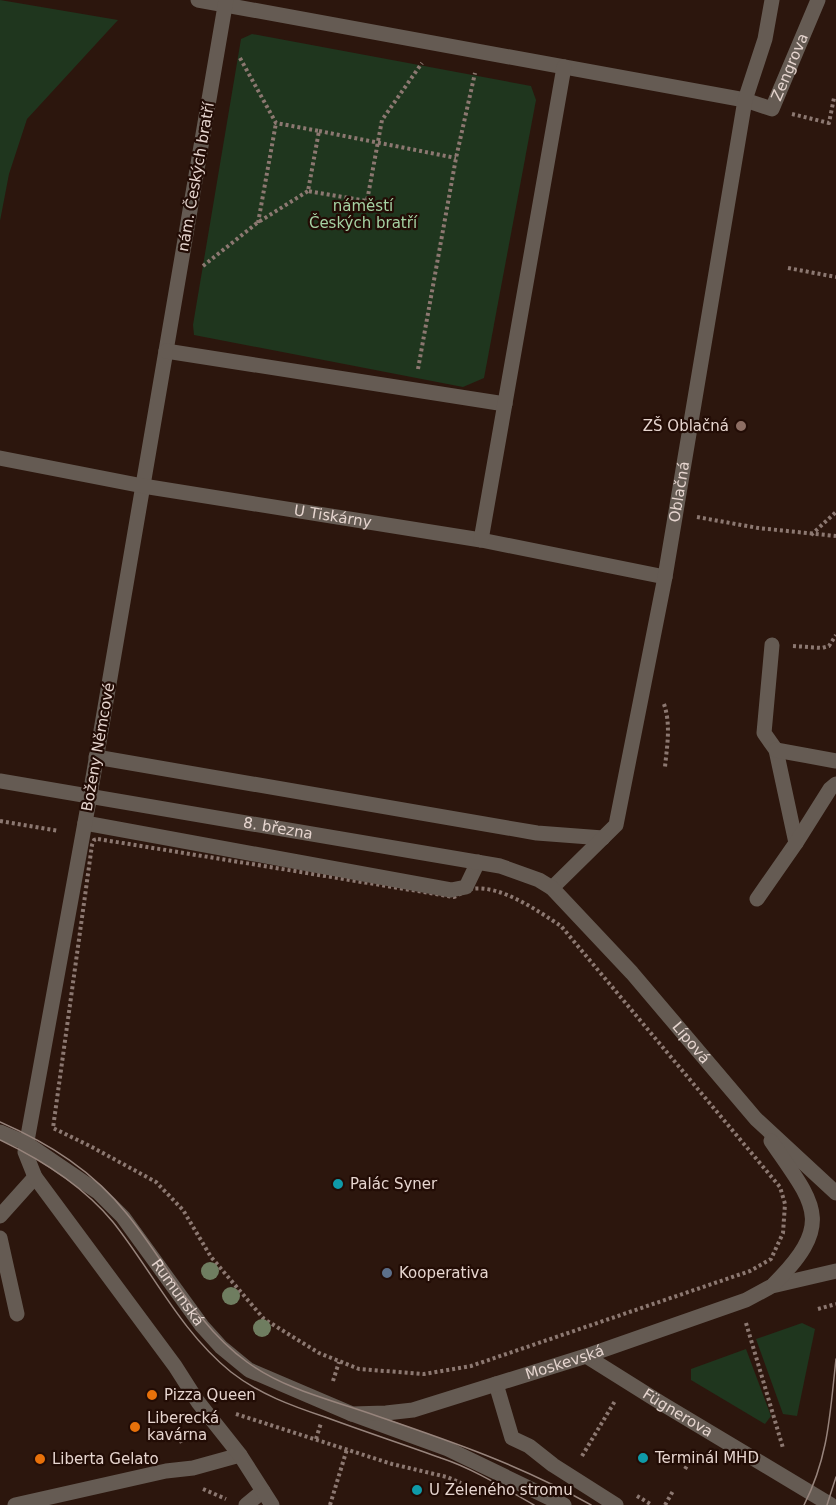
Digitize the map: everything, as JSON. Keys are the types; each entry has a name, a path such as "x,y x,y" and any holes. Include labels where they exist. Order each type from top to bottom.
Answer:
{"street":[{"path":"198,0 226,2 745,100"},
{"name":"Oblačná","path":"552,888 616,825 665,577 745,100 765,39 772,0"},
{"name":"Zengrova","path":"745,100 772,109 818,0"},
{"name":"nám. Českých bratří","path":"166,351 226,2"},
{"path":"480,540 564,67"},
{"path":"166,351 505,404"},
{"name":"Boženy Němcové","path":"26,1143 90,795 166,351"},
{"name":"U Tiskárny","path":"0,458 143,486 480,540 665,577"},
{"path":"772,645 764,733 776,750 796,843"},
{"path":"776,750 836,761"},
{"path":"96,757 537,833 603,838"},
{"name":"8. března","path":"0,781 478,862 539,880 552,888"},
{"path":"757,899 830,789 836,784"},
{"path":"85,823 452,890 466,887 478,862"},
{"name":"Lípová","path":"552,888 632,973 756,1119 836,1193"},
{"name":"Moskevská","path":"756,1119 807,1193 813,1218 812,1232 805,1248 792,1266 772,1286"},
{"name":"Rumunská","path":"0,1132 26,1143 98,1192 123,1217 195,1317 230,1355 249,1370 352,1414 448,1449 564,1505"},
{"path":"26,1143 25,1152 35,1177 164,1349 198,1402 240,1455 272,1505"},
{"path":"0,1216 35,1177"},
{"path":"0,1238 17,1314"},
{"name":"Moskevská","path":"352,1414 412,1410 585,1356 746,1300 772,1286 836,1271"},
{"name":"Fügnerova","path":"585,1356 831,1505"},
{"path":"496,1384 512,1438 529,1446 553,1466 616,1505"},
{"path":"15,1505 166,1471 193,1468 240,1455"},
{"path":"246,1505 263,1491"}],"path":[{"path":"182,262 204,266 257,223 308,191 367,201 382,120 422,65 426,41"},
{"path":"420,359 456,158 479,51"},
{"path":"217,52 238,56 276,123 257,223"},
{"path":"772,109 829,123 834,98 836,99"},
{"path":"276,123 456,158"},
{"path":"308,191 319,131"},
{"path":"788,268 836,277"},
{"path":"811,535 836,512"},
{"path":"695,528 697,517 811,535 836,536"},
{"path":"772,645 822,648 829,646 836,635"},
{"path":"644,683 661,695 668,715 669,736 665,766"},
{"path":"0,821 59,831"},
{"path":"614,987 561,926 514,898 494,891 471,889 454,897 94,840 53,1128 156,1182 183,1210 211,1257 264,1319 319,1353 359,1369 424,1374 471,1366 750,1270 771,1259 783,1233 785,1204 780,1187"},
{"path":"818,1309 836,1304"},
{"path":"744,1317 792,1480"},
{"path":"579,1461 617,1398"},
{"path":"230,1411 392,1464 466,1485"},
{"path":"685,1469 698,1447"},
{"path":"330,1505 347,1449"},
{"path":"199,1488 214,1492 234,1505"},
{"path":"665,1505 673,1491"}],"green space":[{"path":"0,0 118,20 27,119 9,174 0,221"},
{"name":"náměstí Českých bratří","path":"252,34 531,86 536,100 484,378 463,387 194,335 193,325 241,39"},
{"path":"802,1323 815,1329 797,1416 783,1414 756,1339"},
{"path":"746,1349 771,1416 765,1424 691,1380 691,1369"}],"tram line":[{"path":"0,1122 53,1149 100,1185 142,1233 182,1292 212,1330 229,1347 262,1372 310,1394 486,1455 539,1478 591,1505"},
{"path":"0,1140 61,1175 89,1197 113,1222 197,1338 213,1356 242,1380 288,1404 465,1468 534,1505"},
{"path":"804,1505 824,1451 836,1359"},
{"path":"827,1505 836,1477"}],"place":[{"name":"ZŠ Oblačná","path":"741,426"},
{"name":"Palác Syner","path":"338,1184"},
{"name":"Kooperativa","path":"387,1273"},
{"name":"Pizza Queen","path":"152,1395"},
{"name":"Liberecká kavárna","path":"135,1427"},
{"name":"Terminál MHD","path":"643,1458"},
{"name":"Liberta Gelato","path":"40,1459"},
{"name":"U Zeleného stromu","path":"417,1490"}]}
